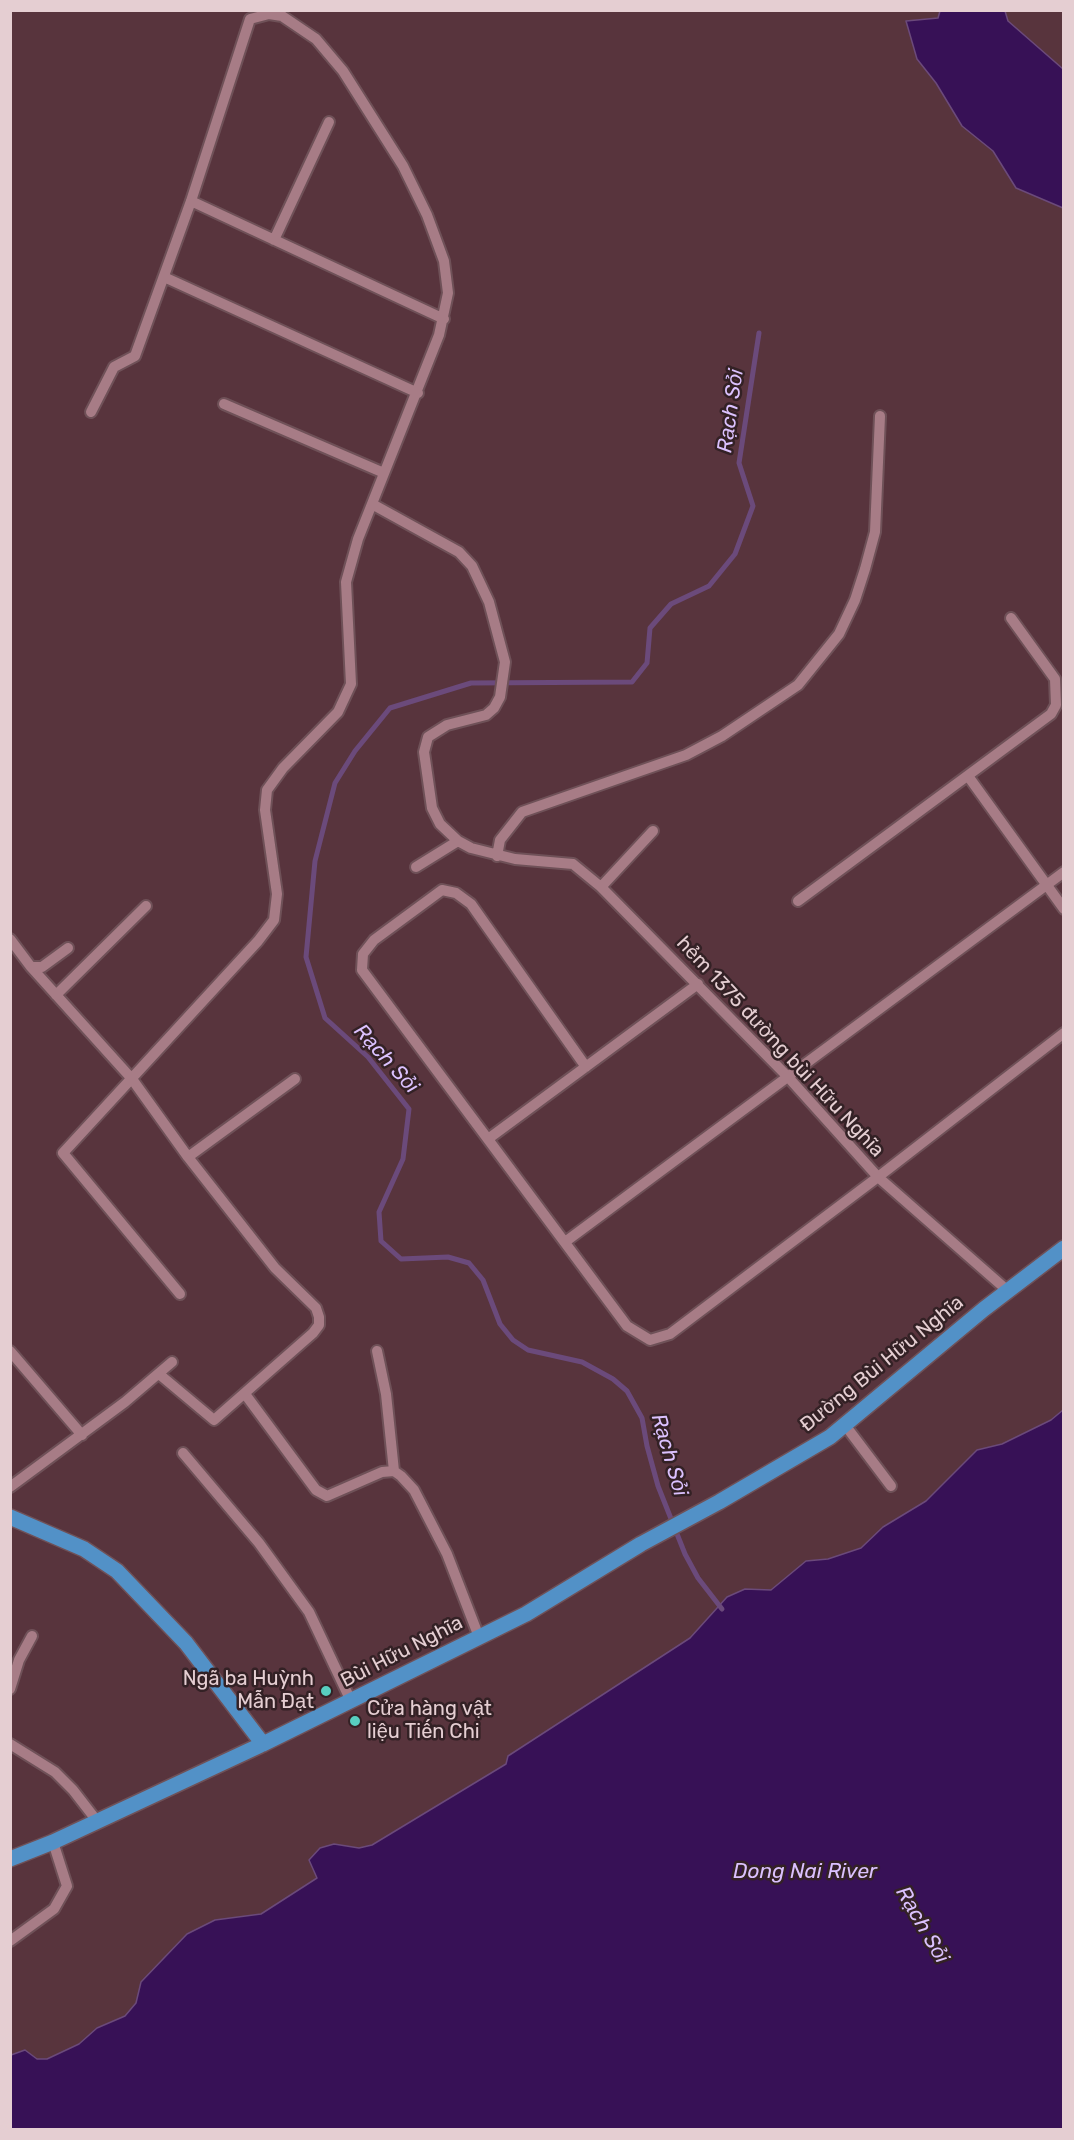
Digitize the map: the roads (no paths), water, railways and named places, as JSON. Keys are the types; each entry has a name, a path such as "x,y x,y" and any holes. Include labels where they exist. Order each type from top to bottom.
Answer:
{"main road":[{"name":"Đường Bùi Hữu Nghĩa","path":"641,1544 719,1502 830,1437 1008,1291 1062,1252"},
{"path":"10,1517 84,1549 117,1571 186,1643 263,1744"},
{"name":"Bùi Hữu Nghĩa","path":"10,1859 53,1842 263,1744 526,1614 641,1544"}],"street":[{"path":"91,412 114,367 135,356 191,201 250,19 269,14 282,16 316,39 343,71 403,166 427,215 444,261 448,293 444,319 418,393 358,539 346,582 351,684 338,712 283,768 267,790 265,810 277,894 274,920 258,941 63,1153 180,1294"},
{"path":"274,240 329,122"},
{"path":"191,201 444,319"},
{"path":"164,277 418,393"},
{"path":"224,404 384,473"},
{"path":"497,856 501,840 522,812 686,755 722,736 798,685 838,634 855,600 865,569 875,532 880,416"},
{"path":"372,504 459,552 472,566 489,602 506,662 501,697 494,708 486,715 447,725 428,737 424,752 432,808 440,824 458,841 416,867"},
{"path":"798,901 1051,714 1056,705 1055,679 1011,618"},
{"path":"968,776 1064,909"},
{"path":"601,887 653,831"},
{"name":"hẻm 1375 đường bùi Hữu Nghĩa","path":"458,841 471,848 497,856 573,864 601,887 699,984 788,1077 878,1177 1008,1291"},
{"path":"565,1242 1064,872"},
{"path":"586,1067 471,904 456,893 442,890 382,934 363,954 362,970 627,1326 650,1340 670,1334 878,1177 1064,1032"},
{"path":"56,995 146,906"},
{"path":"10,939 31,968 132,1079 188,1157 275,1268 316,1308 319,1325 214,1420 159,1374"},
{"path":"31,968 42,967 68,948"},
{"path":"488,1139 699,984"},
{"path":"188,1157 295,1079"},
{"path":"10,1351 82,1435"},
{"path":"377,1351 386,1394 394,1471 414,1490 438,1536 479,1637"},
{"path":"10,1487 82,1435 172,1362"},
{"path":"245,1394 316,1490 327,1496 382,1472 394,1471"},
{"path":"845,1425 891,1486"},
{"path":"183,1453 260,1543 309,1612 351,1701"},
{"path":"10,1689 19,1660 32,1636"},
{"path":"10,1744 55,1772 73,1790 97,1821"},
{"path":"10,1941 54,1909 67,1886 53,1842"}],"water":[{"path":"940,11 1005,11 1008,21 1063,69 1063,208 1016,188 993,151 962,126 936,83 917,59 906,21 938,18"},
{"name":"Dong Nai River","path":"1063,1410 1063,2129 11,2129 11,2055 25,2050 37,2059 47,2059 79,2044 97,2028 125,2016 136,2003 141,1982 187,1934 215,1920 261,1914 317,1878 309,1860 320,1848 334,1844 359,1848 372,1845 506,1764 508,1756 690,1638 727,1597 745,1589 771,1590 806,1561 828,1559 861,1548 883,1527 926,1501 977,1450 1002,1444 1051,1420"}],"waterway":[{"name":"Rạch Sỏi","path":"722,1609 698,1578 685,1554 658,1486 642,1418 627,1391 613,1379 582,1362 528,1350 513,1340 500,1324 483,1280 469,1263 448,1257 401,1259 381,1241 379,1212 403,1159 409,1109 368,1057 325,1018 306,957 315,861 335,783 355,751 390,708 471,683 632,682 647,663 650,628 671,604 709,586 735,554 753,506 739,463 759,333"}],"place":[{"name":"Ngã ba Huỳnh Mẫn Đạt","path":"326,1691"},
{"name":"Cửa hàng vật liệu Tiến Chi","path":"355,1721"}]}
